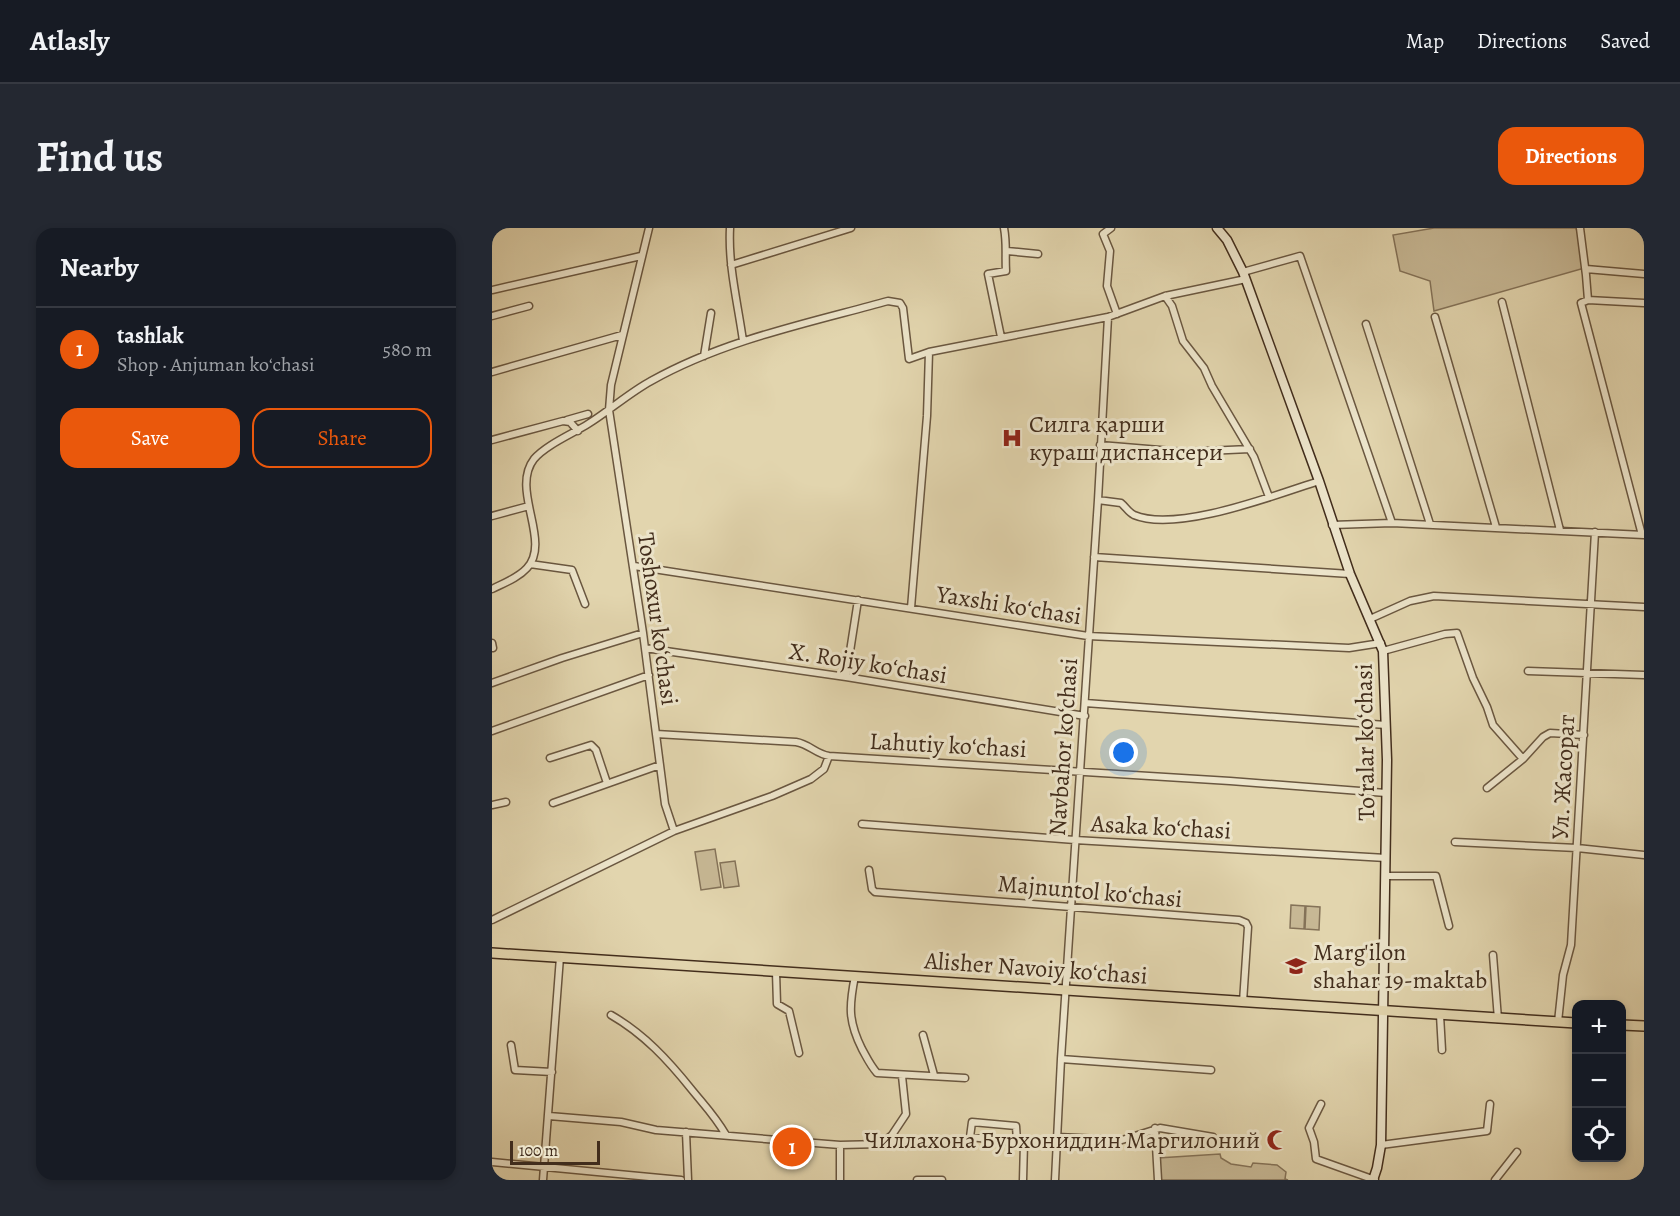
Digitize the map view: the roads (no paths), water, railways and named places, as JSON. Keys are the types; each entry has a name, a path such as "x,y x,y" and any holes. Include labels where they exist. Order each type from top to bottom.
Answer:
{"main road":[{"name":"Toʻralar koʻchasi","path":"1217,228 1227,240 1245,275 1319,480 1350,574 1382,647 1386,725 1386,858 1381,1145 1374,1180"},
{"name":"Alisher Navoiy koʻchasi","path":"492,953 1572,1023"},
{"path":"1626,1025 1644,1026"}],"street":[{"name":"Toshoxur koʻchasi","path":"649,228 611,385 609,410 634,566 665,804 674,831"},
{"path":"729,228 728,252 743,341"},
{"path":"731,265 851,228"},
{"path":"1001,337 988,274 1006,271 1005,253 1007,251 1004,228"},
{"path":"1111,228 1103,234 1110,251 1107,286 1117,314"},
{"path":"1580,228 1588,300"},
{"path":"1007,251 1038,254"},
{"path":"492,290 641,256"},
{"path":"492,589 522,573 530,564 534,540 526,482 534,460 651,381 704,356 743,341 894,301 900,303 903,308 909,359 929,352 1107,317 1165,296 1245,275 1300,256 1392,523"},
{"path":"1586,269 1644,274"},
{"path":"1165,296 1172,306 1183,341 1204,368 1262,472 1269,497"},
{"path":"1332,525 1392,523 1643,535 1581,303 1588,300 1644,303"},
{"path":"1502,302 1560,530"},
{"path":"492,316 529,306"},
{"path":"704,356 711,313"},
{"name":"Navbahor koʻchasi","path":"1055,1180 1098,500 1107,317"},
{"path":"1435,317 1496,527"},
{"path":"1366,324 1430,525"},
{"path":"492,372 622,335"},
{"path":"911,608 927,416 929,352"},
{"path":"492,440 588,414"},
{"path":"563,421 570,422 578,431"},
{"path":"1100,445 1184,452 1250,449"},
{"path":"1098,500 1121,503 1127,510 1142,517 1173,519 1269,497 1319,480"},
{"path":"492,516 529,506"},
{"name":"Ул. Жасорат","path":"1558,1022 1563,975 1571,945 1595,532"},
{"path":"1094,558 1350,574"},
{"path":"530,564 572,570 585,604"},
{"name":"Yaxshi koʻchasi","path":"634,566 1088,636 1349,648 1382,647 1457,633 1493,725 1522,759"},
{"path":"1370,619 1410,601 1434,596 1644,607"},
{"path":"846,676 858,600"},
{"path":"492,683 643,633"},
{"name":"X. Rojiy koʻchasi","path":"645,648 846,676 1084,716"},
{"path":"1528,671 1644,675"},
{"path":"492,731 649,675"},
{"path":"1085,703 1386,725"},
{"path":"1487,788 1550,733 1584,735"},
{"name":"Lahutiy koʻchasi","path":"656,734 802,743 821,755 829,756 1386,793"},
{"path":"550,758 591,745 596,750 607,783"},
{"path":"492,920 674,831 772,796 811,779 824,769 829,756"},
{"path":"553,803 660,765"},
{"path":"492,805 506,802"},
{"name":"Asaka koʻchasi","path":"862,824 1075,840 1386,858"},
{"path":"1455,842 1577,848 1644,855"},
{"name":"Majnuntol koʻchasi","path":"869,870 872,889 875,892 1239,920 1246,923 1248,927 1242,1002"},
{"path":"1385,876 1436,876 1449,926"},
{"path":"1493,955 1498,1019"},
{"path":"543,1180 560,957"},
{"path":"776,972 777,1004 789,1011 799,1053"},
{"path":"855,976 849,1014 854,1032 870,1066 877,1073 965,1078"},
{"path":"611,1015 627,1024 660,1052 713,1113 726,1135"},
{"path":"1440,1015 1442,1050"},
{"path":"923,1035 934,1075"},
{"path":"511,1045 514,1070 552,1072"},
{"path":"1061,1059 1211,1070"},
{"path":"549,1116 621,1122 656,1130 840,1145 880,1143 892,1135 906,1114 902,1076"},
{"path":"1321,1104 1309,1128 1316,1159 1374,1180"},
{"path":"1381,1145 1487,1131 1490,1104"},
{"path":"1017,1141 1016,1126 972,1122 970,1137 1024,1143 1023,1180"},
{"path":"1057,1137 1122,1140 1155,1128 1213,1137"},
{"path":"1155,1128 1158,1180"},
{"path":"686,1132 688,1180"},
{"path":"840,1145 840,1180"},
{"path":"1495,1180 1517,1152"},
{"path":"492,1162 681,1180"},
{"path":"917,1180 942,1180"}],"place":[{"name":"Силга қарши кураш диспансери","path":"1012,438"},
{"name":"Marg'ilon shahar 19-maktab","path":"1296,966"},
{"name":"Чиллахона Бурхониддин Маргилоний","path":"1277,1140"},
{"name":"tashlak","path":"792,1147"}]}
